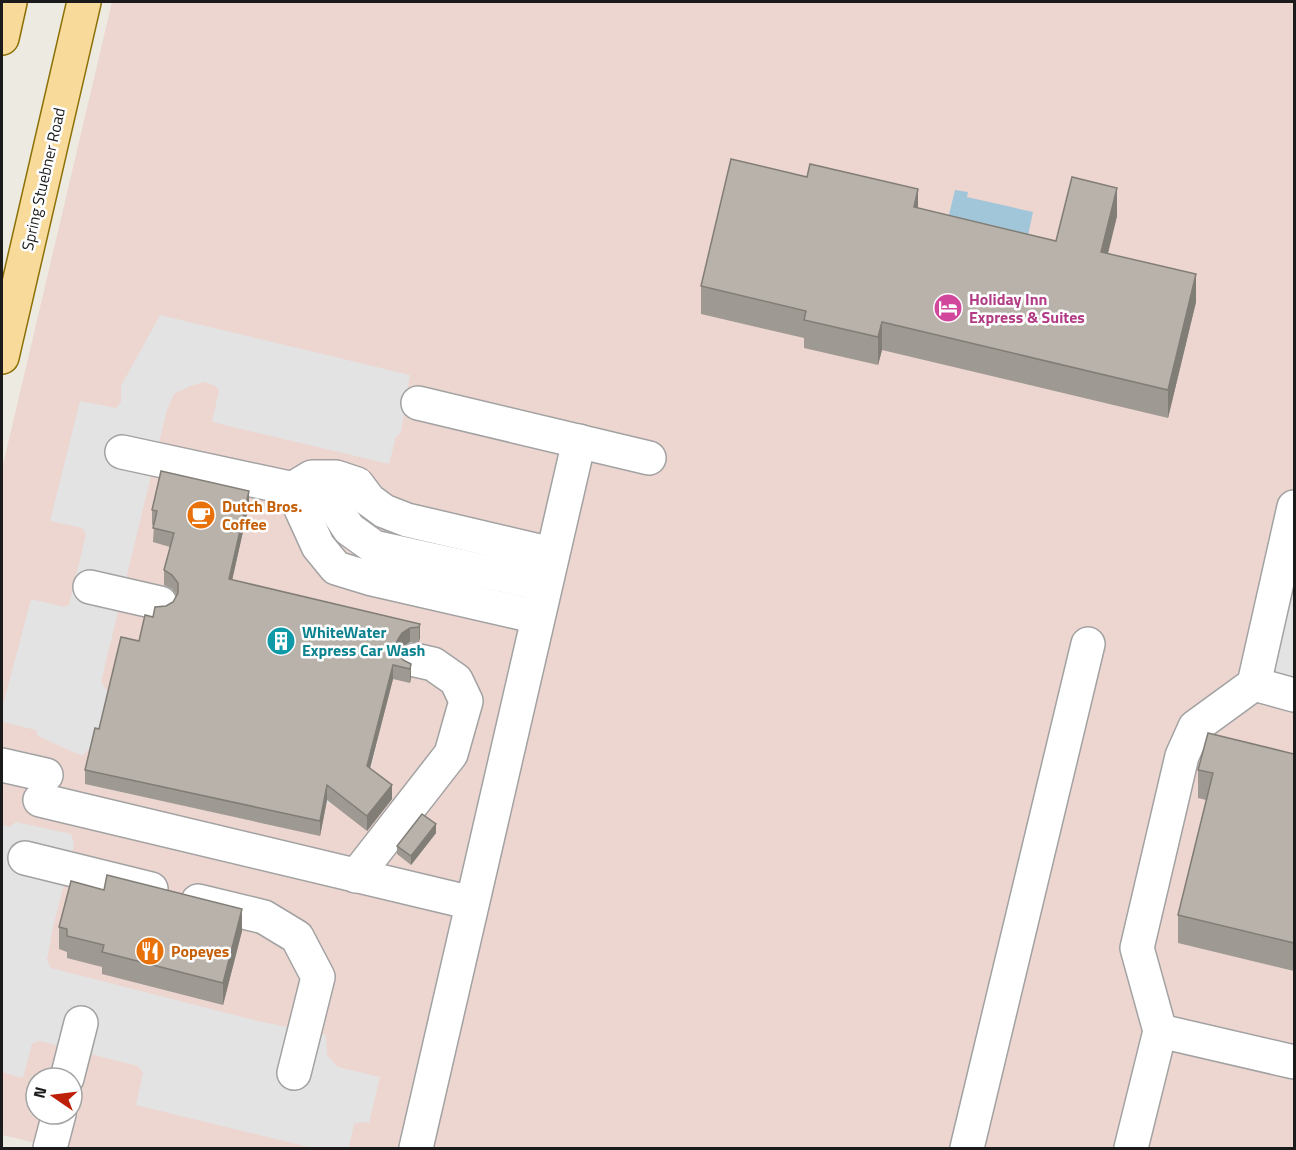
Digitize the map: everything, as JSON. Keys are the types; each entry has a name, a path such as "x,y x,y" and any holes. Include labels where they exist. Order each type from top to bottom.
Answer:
{"main road":[{"path":"2,38 10,2"},
{"name":"Spring Stuebner Road","path":"2,357 8,303 84,2"}],"lane":[{"path":"418,403 649,458"},
{"path":"416,1149 579,441"},
{"path":"122,452 322,495 336,509 349,529 374,546 548,570"},
{"path":"292,489 318,546 336,568 372,579 538,617"},
{"path":"1131,1149 1160,1031 1137,948 1182,756 1195,728 1254,684 1294,507"},
{"path":"90,587 160,603"},
{"path":"967,1149 1088,644"},
{"path":"356,876 451,754 466,701 456,680 433,664 415,660"},
{"path":"1254,684 1294,695"},
{"path":"2,765 43,787 356,876 472,903"},
{"path":"25,858 264,917 297,937 318,977 294,1073"},
{"path":"70,1066 81,1023"},
{"path":"1160,1031 1294,1062"},
{"path":"50,1149 56,1126"}],"shaded area":[{"path":"112,2 1294,2 1294,1148 57,1148 2,1135 2,469"},
{"path":"160,315 410,375 401,432 396,437 389,464 212,422 219,390 204,382 174,394 167,410 101,682 107,691 116,686 384,712 371,769 336,803 324,804 314,834 89,785 95,753 88,750 82,756 38,736 36,730 2,722 2,709 31,599 64,607 69,605 86,534 82,528 50,521 80,401 116,408 121,402 121,386"},
{"path":"1294,508 1294,696 1254,684"},
{"path":"16,822 71,834 74,845 47,960 51,968 258,1021 326,1035 327,1055 338,1067 380,1077 369,1123 354,1124 349,1148 313,1148 136,1105 143,1073 138,1066 39,1041 32,1044 26,1066 24,1066 23,1078 2,1072 2,825 10,827"}],"water":[{"path":"955,190 968,192 967,197 1033,212 1026,245 946,227"}],"building":[{"name":"Holiday Inn Express & Suites","path":"731,159 807,177 810,164 918,189 914,207 1056,241 1072,177 1117,188 1101,252 1196,274 1168,390 882,322 878,337 804,320 806,311 701,286"},
{"path":"161,471 249,491 229,579 420,624 419,627 410,628 402,633 397,641 397,652 403,660 411,664 410,669 393,665 367,766 392,785 367,816 327,785 320,821 85,770 95,728 99,729 121,637 139,641 145,615 153,617 155,607 166,606 173,602 178,593 178,583 164,570 174,533 153,528 157,511 152,510"},
{"path":"1208,733 1294,754 1294,943 1178,915 1213,773 1198,770"},
{"path":"422,814 436,824 411,856 397,846"},
{"name":"Popeyes","path":"107,875 242,909 223,983 102,952 104,945 67,936 67,929 59,927 71,881 104,890"}],"place":[{"name":"Holiday Inn Express & Suites","path":"948,308"},
{"name":"Dutch Bros. Coffee","path":"201,515"},
{"name":"WhiteWater Express Car Wash","path":"281,641"},
{"name":"Popeyes","path":"150,951"}]}
